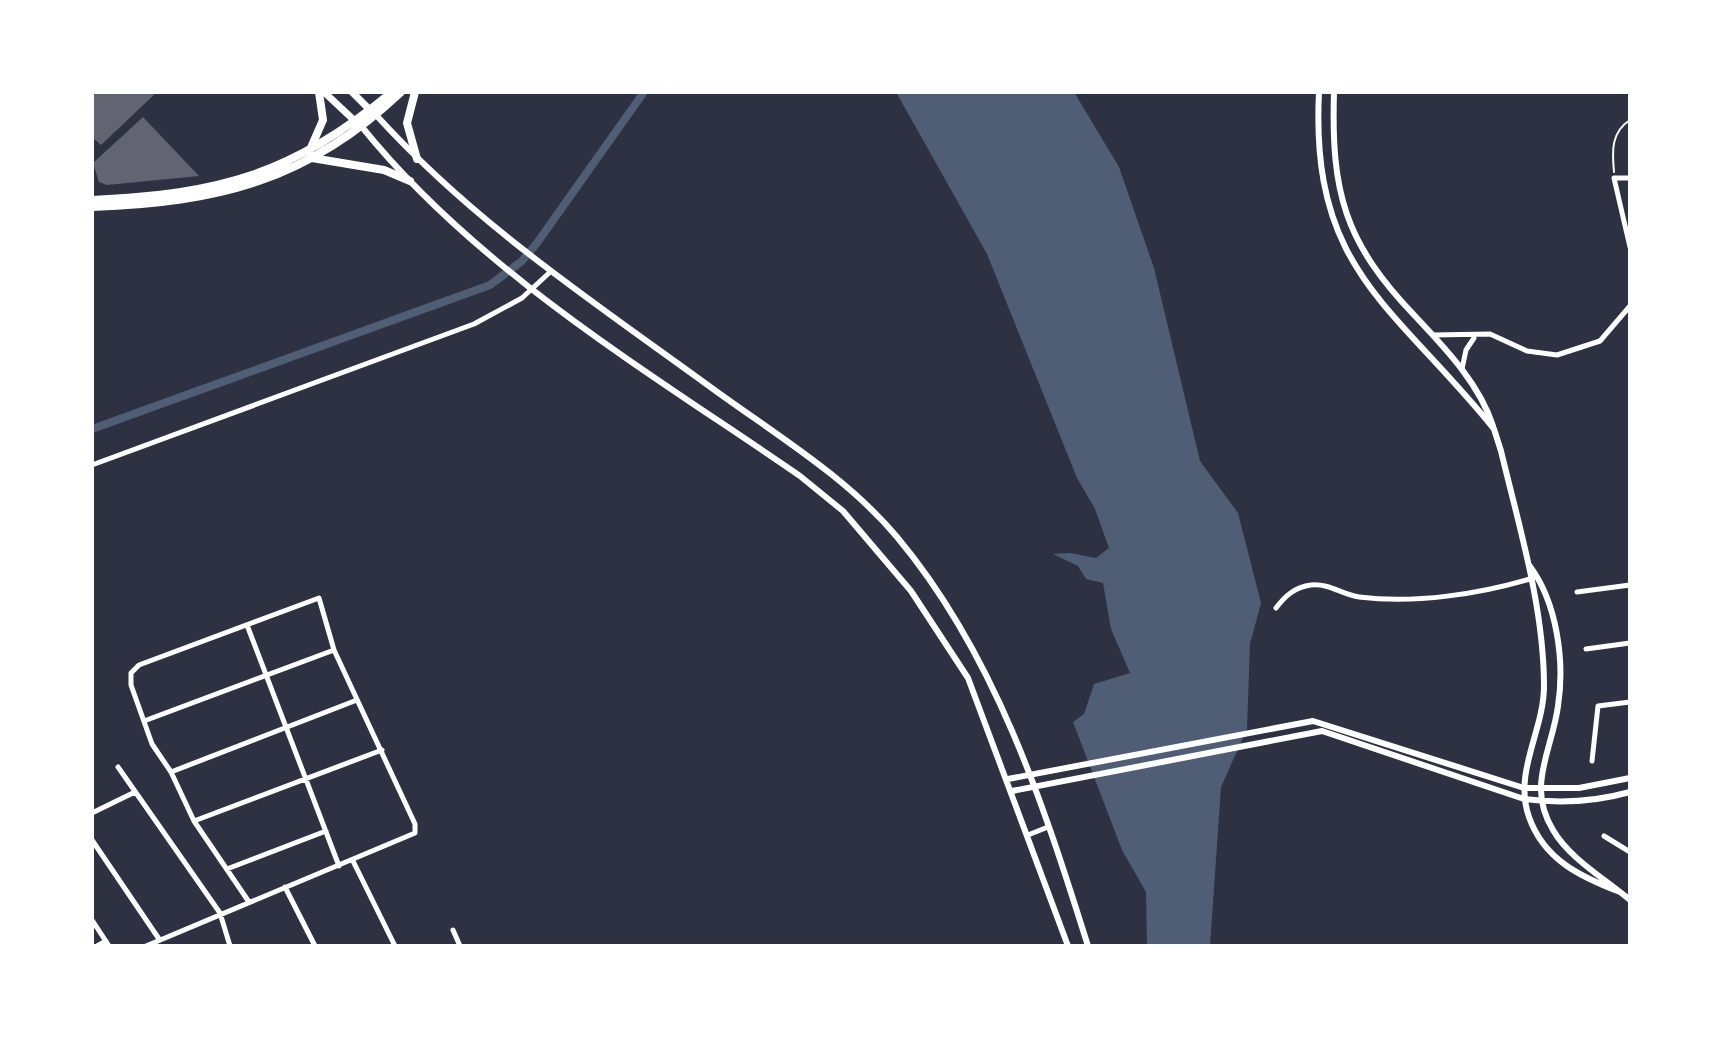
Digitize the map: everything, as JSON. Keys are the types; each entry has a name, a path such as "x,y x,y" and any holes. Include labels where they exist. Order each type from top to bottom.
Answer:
{"main road":[{"path":"321,92 358,124"},
{"path":"310,155 323,120 321,92"},
{"path":"352,92 373,113"},
{"path":"373,113 392,92"},
{"path":"92,207 227,192 270,179 358,124 401,92"},
{"path":"415,92 407,123 417,159"},
{"path":"92,200 156,196 224,186 310,155 384,170 410,181"}],"street":[{"path":"1319,92 1317,139 1322,181 1340,242 1360,275 1394,317 1494,429"},
{"path":"1334,92 1332,153 1344,209 1370,262 1461,370 1484,402 1494,429 1527,562 1544,689 1524,788 1528,817 1546,848 1570,870 1620,892"},
{"path":"373,113 417,159 520,251 806,455 897,536 970,639 1034,786 1088,946"},
{"path":"358,124 410,181 523,283 800,476 843,511 911,591 968,678 1068,946"},
{"path":"1630,178 1614,178 1630,247"},
{"path":"92,200 92,207"},
{"path":"92,465 405,352 491,316 534,290 549,273"},
{"path":"1433,335 1474,337 1490,334 1542,355 1573,352 1607,336 1630,306"},
{"path":"1461,370 1466,350 1474,337"},
{"path":"1527,562 1548,598 1559,670 1559,704 1540,769 1541,801 1557,837 1630,900"},
{"path":"1276,608 1284,597 1313,585 1335,587 1357,597 1447,596 1538,577"},
{"path":"1577,592 1630,585"},
{"path":"146,946 220,913 249,902 407,839 415,833 415,824 334,650 323,603 316,598 139,665 131,673 152,744 171,772 194,821 249,902"},
{"path":"247,625 339,866"},
{"path":"1586,649 1630,643"},
{"path":"144,721 334,650"},
{"path":"171,772 357,700"},
{"path":"1592,761 1598,706 1630,702"},
{"path":"1008,779 1293,723 1325,722 1524,788 1600,786 1630,778"},
{"path":"1012,791 1192,753 1322,731 1524,799 1595,800 1630,792"},
{"path":"194,821 382,750"},
{"path":"118,767 220,913 230,946"},
{"path":"92,813 135,792"},
{"path":"1028,835 1048,827"},
{"path":"227,869 326,831"},
{"path":"1604,836 1630,852"},
{"path":"92,840 159,939"},
{"path":"353,860 395,946"},
{"path":"285,887 315,946"},
{"path":"92,920 108,944 97,946"},
{"path":"453,930 460,946"}],"path":[{"path":"1614,178 1614,140 1619,127 1630,120"}],"water":[{"path":"896,92 1074,92 1119,167 1154,268 1200,461 1238,513 1261,603 1250,644 1247,729 1221,787 1210,946 1147,946 1146,892 1122,850 1073,722 1084,714 1094,684 1130,673 1111,629 1103,583 1086,579 1078,566 1053,554 1070,553 1096,558 1109,548 1095,509 1077,478 987,254"}],"building":[{"path":"92,92 157,92 101,145 92,137"},
{"path":"143,117 199,176 107,185 99,182 93,163"}],"waterway":[{"path":"92,429 490,285 522,261 537,243 644,92"}]}
